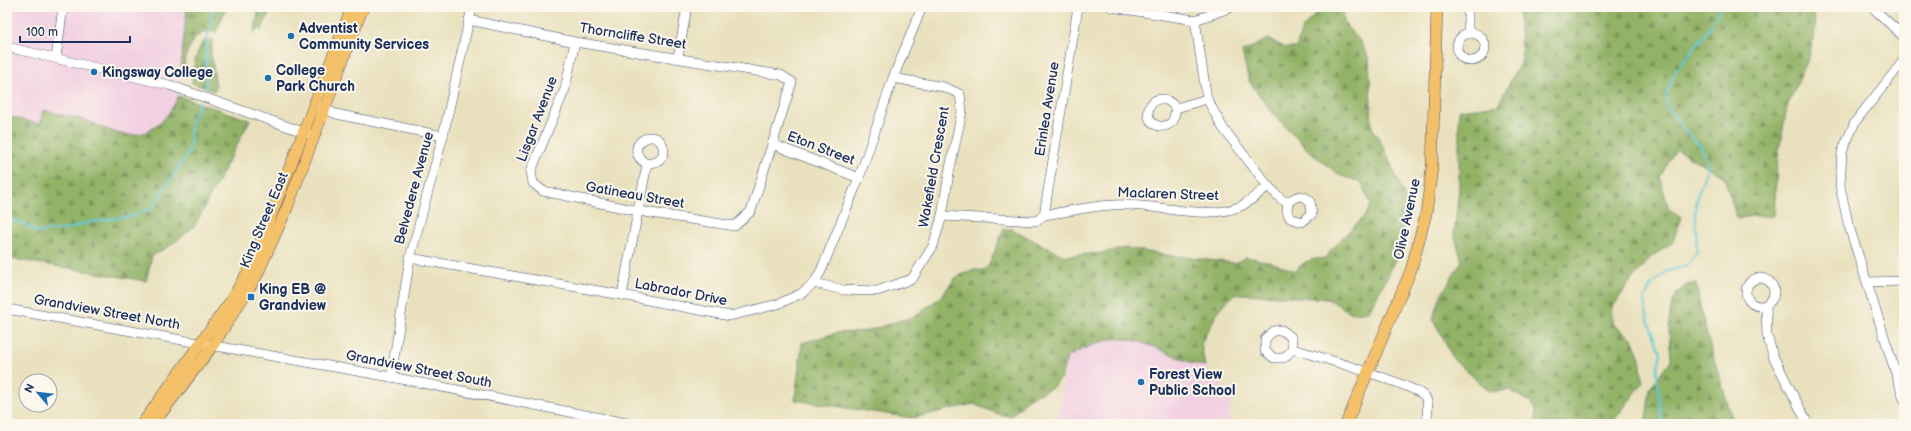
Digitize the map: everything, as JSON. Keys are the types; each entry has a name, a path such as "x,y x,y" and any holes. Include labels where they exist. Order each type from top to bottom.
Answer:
{"main road":[{"name":"King Street East","path":"153,424 213,345 245,296 265,259 319,107 352,7"},
{"name":"King Street East","path":"319,107 363,7"},
{"name":"Olive Avenue","path":"1346,424 1411,270 1426,214 1432,168 1436,7"},
{"name":"King Street East","path":"142,424 202,343 252,266 309,134"}],"street":[{"path":"56,58 63,7"},
{"name":"Belvedere Avenue","path":"391,377 410,258 443,136 472,7"},
{"path":"678,57 687,7"},
{"name":"Labrador Drive","path":"410,258 622,295 730,316 778,304 802,293 814,283 821,271 859,178 893,78 922,7"},
{"name":"Erinlea Avenue","path":"1044,215 1078,7"},
{"path":"1111,7 1195,20 1232,7"},
{"path":"1468,7 1468,34"},
{"path":"1872,7 1904,37"},
{"name":"Thorncliffe Street","path":"469,20 575,42 678,57 781,75 792,82 772,144"},
{"path":"1195,20 1207,99 1223,128 1268,186 1280,199 1288,202"},
{"name":"Lisgar Avenue","path":"533,183 531,171 565,89 575,42"},
{"path":"7,47 169,84 309,134"},
{"path":"1904,60 1855,122 1842,152 1840,186 1846,215 1904,400"},
{"name":"Wakefield Crescent","path":"814,283 844,290 877,290 912,279 933,246 942,216 948,173 962,111 960,94 944,87 893,78"},
{"path":"1176,108 1207,99"},
{"path":"319,107 336,114 443,136"},
{"name":"Gatineau Street","path":"533,183 543,191 638,211 735,226 751,211 772,144"},
{"name":"Eton Street","path":"772,144 859,178"},
{"path":"622,295 647,164"},
{"name":"Maclaren Street","path":"942,216 1037,221 1044,215 1113,205 1148,205 1211,211 1229,209 1250,200 1268,186"},
{"path":"1868,282 1904,281"},
{"path":"1766,305 1767,336 1773,356 1808,424"},
{"name":"Grandview Street North","path":"7,309 202,343"},
{"name":"Grandview Street South","path":"202,343 391,377 631,424"},
{"path":"1292,349 1394,381 1425,397 1428,406 1426,424"}],"shaded area":[{"name":"Kingsway College","path":"7,7 187,7 178,96 175,105 164,120 148,131 132,135 117,133 102,127 43,110 40,124 7,116"},
{"name":"Forest View Public School","path":"1127,338 1142,341 1194,365 1205,366 1232,397 1228,424 1057,424 1067,357 1100,341"}],"green space":[{"path":"187,7 226,7 216,33 207,31 195,37 187,52 182,75 180,74"},
{"path":"259,7 272,7 261,31 257,28 254,34"},
{"path":"1322,7 1347,7 1342,16 1347,27 1360,41 1369,59 1372,127 1384,148 1406,200 1399,255 1369,311 1352,313 1328,299 1245,294 1234,295 1220,308 1201,344 1205,366 1139,342 1127,339 1106,341 1095,344 1067,357 1061,378 1053,387 1031,397 1011,416 1001,415 973,404 912,418 795,400 802,343 836,333 867,331 912,317 940,298 955,278 971,270 984,270 988,267 1004,229 1012,229 1064,256 1101,253 1126,248 1166,255 1235,263 1246,257 1270,262 1296,271 1305,262 1325,258 1343,237 1364,217 1371,205 1361,182 1341,176 1311,153 1275,116 1249,81 1242,52 1268,39 1286,48 1296,48 1302,29"},
{"path":"1518,7 1811,7 1816,27 1809,57 1787,107 1777,162 1774,216 1751,216 1737,219 1724,177 1676,149 1660,177 1669,209 1681,217 1673,242 1651,257 1629,283 1611,310 1614,325 1632,338 1640,358 1643,383 1611,424 1535,424 1536,412 1531,403 1509,390 1491,392 1454,360 1433,319 1441,295 1462,261 1454,235 1459,189 1459,110 1498,105 1522,59"},
{"path":"213,40 211,52 216,87 214,91 192,83 198,51 204,41"},
{"path":"178,96 250,120 194,227 171,245 152,256 146,281 7,258 7,116 40,124 43,110 85,120 120,134 131,135 147,132 154,128 166,117"},
{"path":"1696,283 1707,336 1734,424 1644,424 1650,388 1671,360 1669,320 1673,302 1677,294 1685,286"}],"waterway":[{"path":"206,88 206,45 214,7"},
{"path":"1662,424 1657,372 1661,353 1649,323 1644,302 1651,285 1666,272 1686,266 1697,252 1695,211 1698,194 1708,166 1701,147 1686,132 1667,107 1666,95 1676,70 1703,37 1722,7"},
{"path":"7,227 13,220 21,222 36,232 69,229 85,223 132,216 151,209 189,152 192,119 200,102"}],"place":[{"name":"Adventist Community Services","path":"291,36"},
{"name":"Kingsway College","path":"94,72"},
{"name":"College Park Church","path":"268,78"},
{"name":"King EB @ Grandview","path":"251,297"},
{"name":"Forest View Public School","path":"1141,382"}]}
